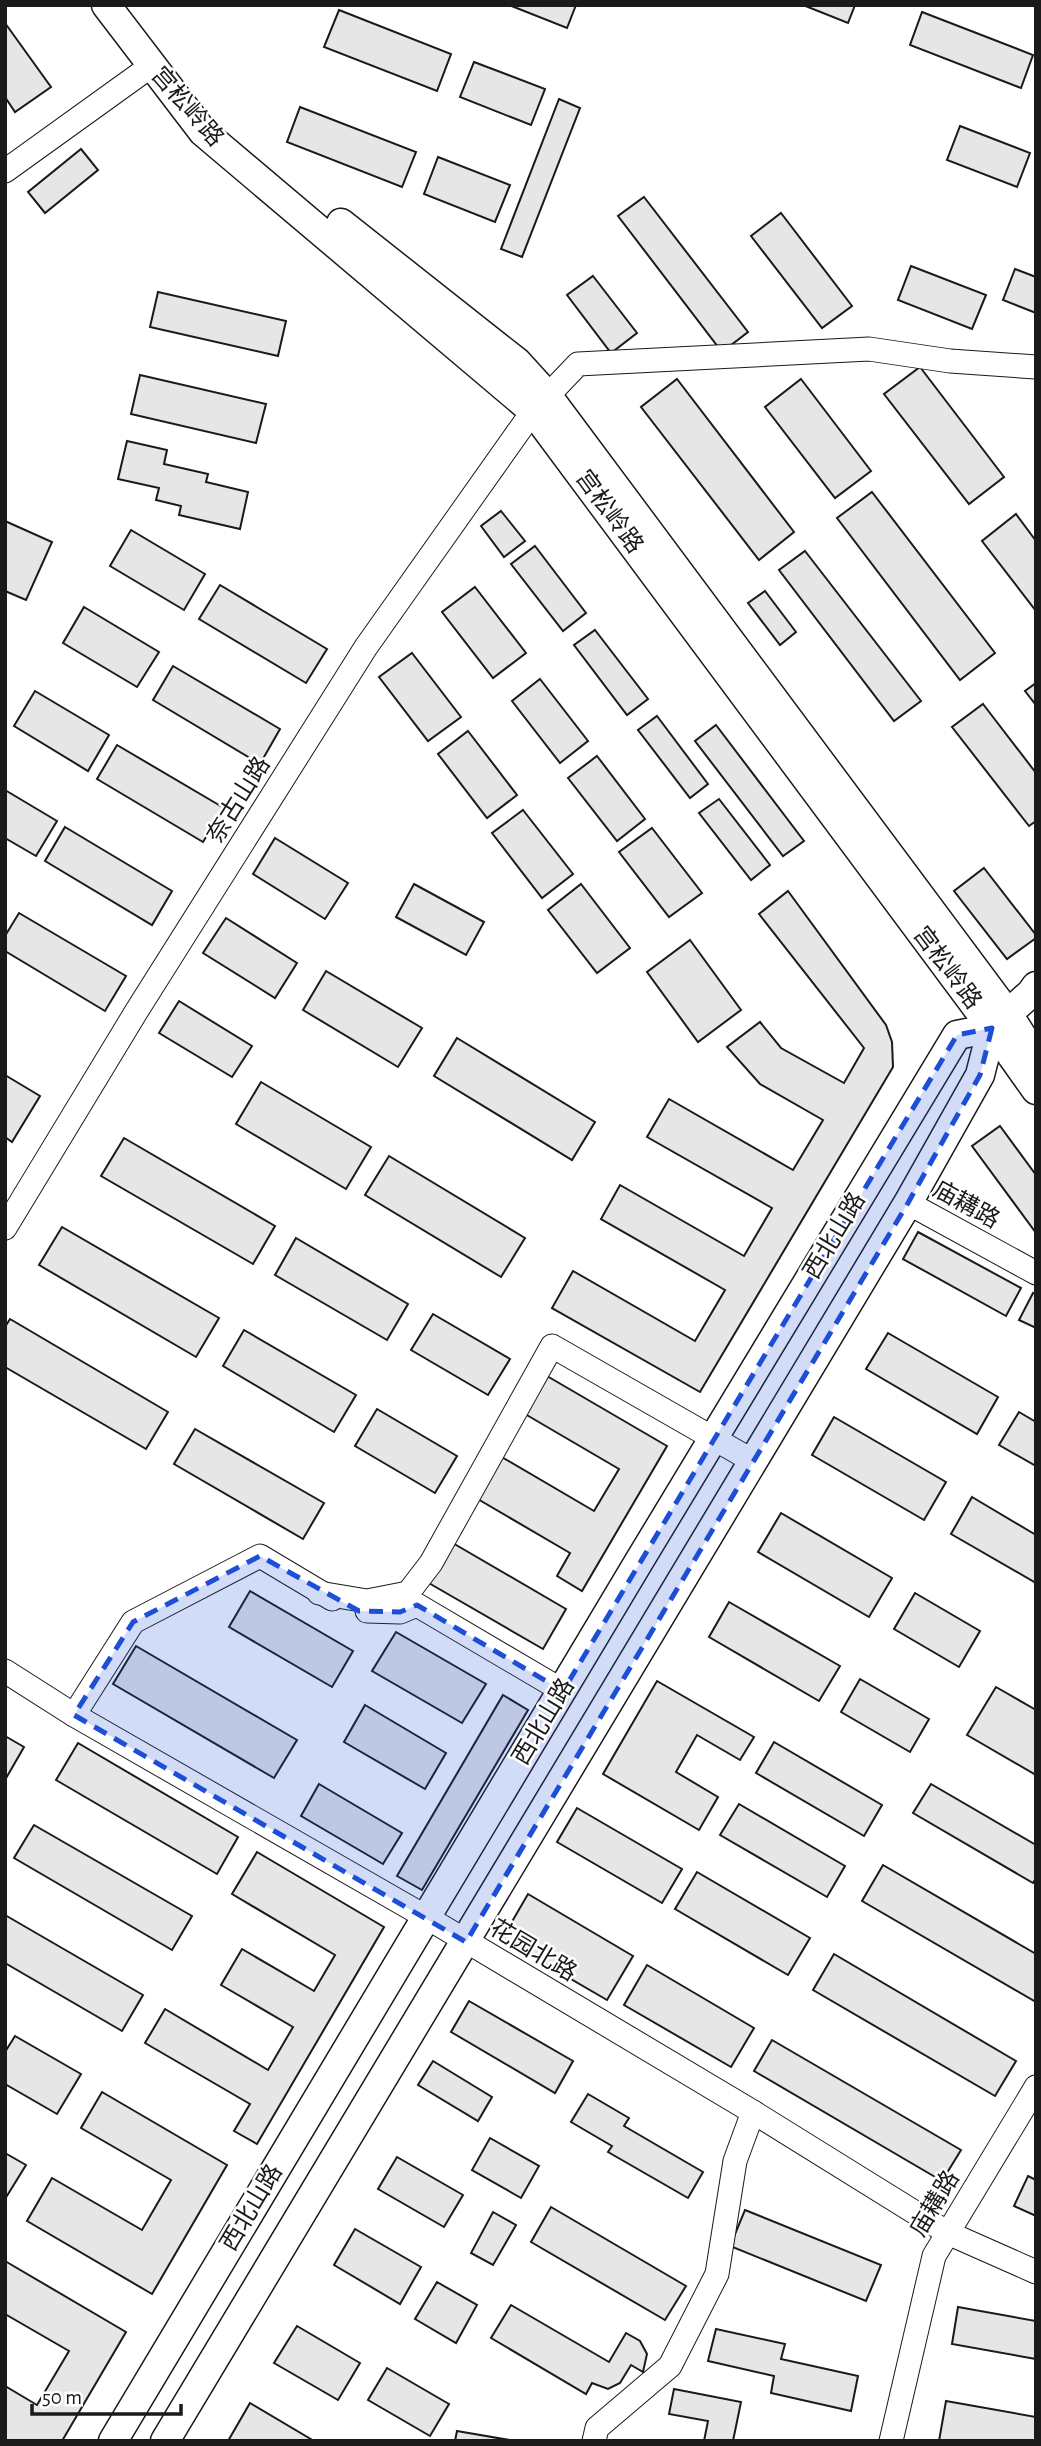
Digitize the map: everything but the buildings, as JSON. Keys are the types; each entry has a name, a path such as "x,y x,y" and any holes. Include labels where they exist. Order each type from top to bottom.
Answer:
{"main road":[{"name":"宫松岭路","path":"106,5 203,132 540,403"},
{"path":"129,5 162,52 236,141 517,362 540,403 1000,1021 1036,1058"},
{"path":"1000,1021 1036,986"},
{"name":"宫松岭路","path":"1000,1021 1036,1090"},
{"name":"西北山路","path":"165,2441 908,1203 980,1075 1000,1021"},
{"name":"西北山路","path":"113,2441 712,1438 957,1035 1000,1021"}],"street":[{"path":"5,171 151,66"},
{"name":"奈古山路","path":"5,1228 136,1013 366,647 540,403 578,364 869,349 950,360 1036,367"},
{"name":"庙耩路","path":"908,1203 1036,1273"},
{"path":"319,1593 367,1601 408,1593 431,1563 552,1346 754,1461"},
{"path":"74,1715 133,1622 260,1556 319,1593 359,1611 400,1612 417,1605 563,1690"},
{"name":"花园北路","path":"5,1671 74,1715 426,1917 753,2112 948,2233 1036,2272"},
{"name":"庙耩路","path":"891,2441 934,2256 1036,2087"},
{"path":"593,2441 597,2428 670,2366 717,2274 735,2161 753,2112"}],"highlighted area":[{"path":"992,1028 980,1075 908,1203 466,1942 74,1715 133,1622 260,1556 359,1611 400,1612 417,1605 563,1691 957,1035"}]}
